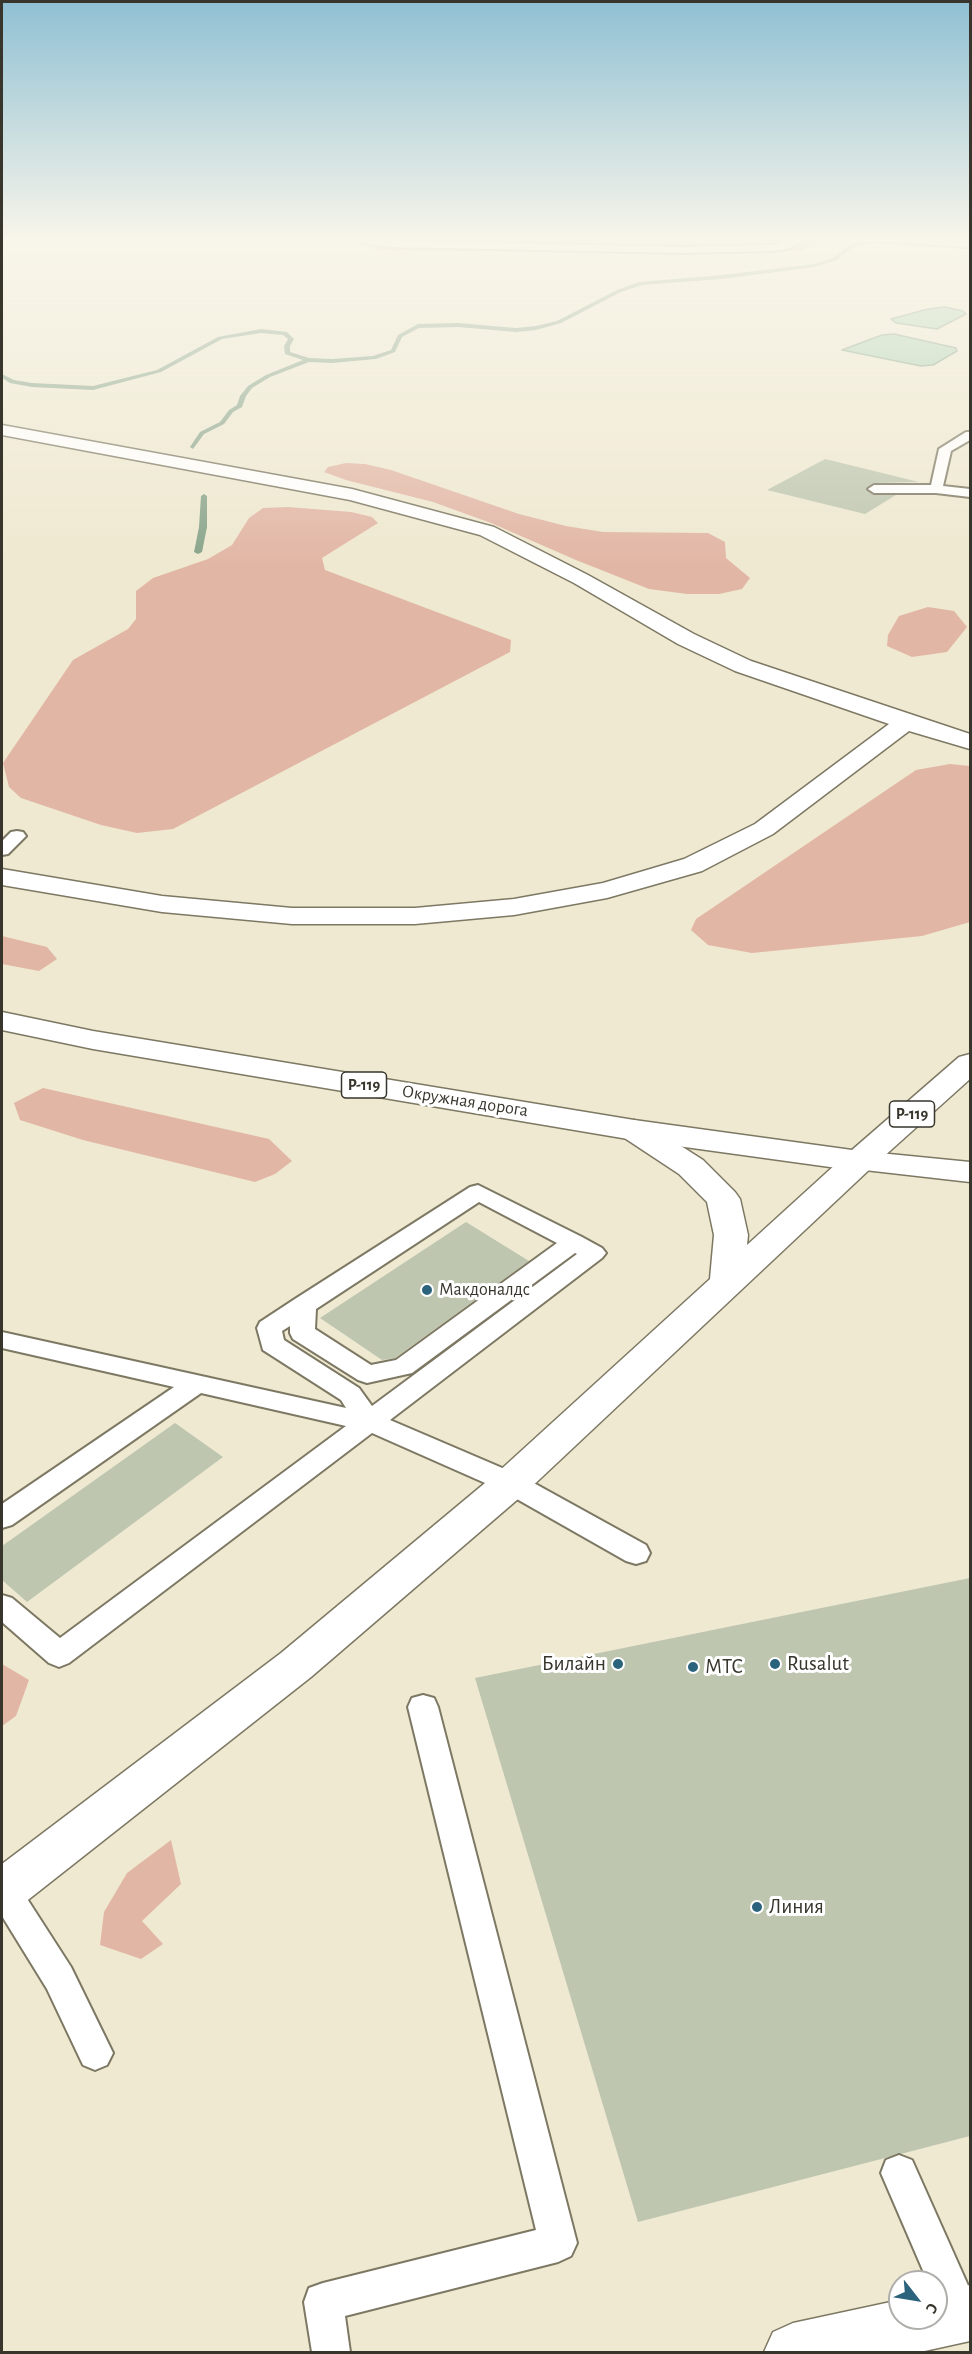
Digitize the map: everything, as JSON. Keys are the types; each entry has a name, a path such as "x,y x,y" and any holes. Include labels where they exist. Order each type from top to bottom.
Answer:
{"main road":[{"path":"2,430 352,495 487,531 581,579 686,639 743,666 970,742"},
{"path":"2,877 162,904 292,916 415,916 514,907 607,890 693,865 764,829 906,722"},
{"name":"Окружная дорога","path":"2,1021 93,1040 634,1130 762,1149 970,1172"},
{"name":"Р-119","path":"859,1161 969,1071"},
{"path":"634,1130 691,1167 723,1199 731,1234 727,1283"},
{"path":"2,1891 296,1665 512,1483 859,1161"},
{"path":"793,2352 966,2314"}],"lane":[{"path":"936,489 945,448 970,435"},
{"path":"874,489 936,489 970,493"},
{"path":"2,850 17,836"},
{"path":"2,1606 58,1655 369,1422 594,1253 478,1192 269,1328 272,1344 350,1394 369,1422"},
{"path":"304,1305 302,1333 367,1374 403,1367 574,1242"},
{"path":"2,1340 369,1422 407,1436 512,1483 636,1553"},
{"path":"2,1518 198,1383"},
{"path":"331,2352 323,2302 558,2243 423,1707"},
{"path":"2,1891 59,1978 95,2053"},
{"path":"899,2174 966,2314"}],"shaded area":[{"path":"848,348 955,348 957,351 933,365 921,366 842,350"},
{"path":"346,463 365,464 391,470 519,514 566,526 603,532 708,533 725,542 726,558 750,578 742,589 719,594 687,594 649,589 491,523 433,502 346,480 324,472 328,467"},
{"path":"288,507 351,512 372,517 378,523 322,558 325,570 511,640 510,652 173,829 137,833 101,825 21,798 9,787 3,763 73,660 128,629 136,619 136,591 153,578 208,559 232,545 249,518 263,508"},
{"path":"928,607 954,611 967,627 947,652 912,657 887,646 888,635 899,616"},
{"path":"950,764 970,766 970,922 922,936 752,953 708,945 691,930 696,919 916,770"},
{"path":"2,936 47,947 57,959 39,971 2,964"},
{"path":"43,1088 269,1139 292,1161 275,1174 255,1182 83,1140 20,1120 14,1103"},
{"path":"2,1664 29,1680 16,1716 2,1726"},
{"path":"171,1840 181,1884 142,1921 163,1944 141,1959 100,1945 104,1912 127,1873"}],"building":[{"path":"825,459 919,482 873,483 866,488 873,495 896,495 865,514 767,490"},
{"name":"Макдоналдс","path":"466,1222 529,1261 395,1358 382,1360 320,1318"},
{"path":"175,1423 223,1457 27,1602 2,1580 2,1546"},
{"name":"Линия","path":"970,1578 970,2136 638,2222 475,1678"}],"waterway":[{"path":"2,376 12,382 32,385 93,388 159,371 202,348"},
{"path":"287,348 287,353 308,360"},
{"path":"308,360 374,358 393,351 394,348"},
{"path":"193,447 202,433 222,423 231,411 240,406 243,396 250,387 268,376 308,360"},
{"path":"198,552 203,527 204,496"}],"place":[{"name":"Макдоналдс","path":"427,1290"},
{"name":"Билайн","path":"618,1664"},
{"name":"Rusalut","path":"775,1664"},
{"name":"МТС","path":"693,1667"},
{"name":"Линия","path":"757,1907"}]}
